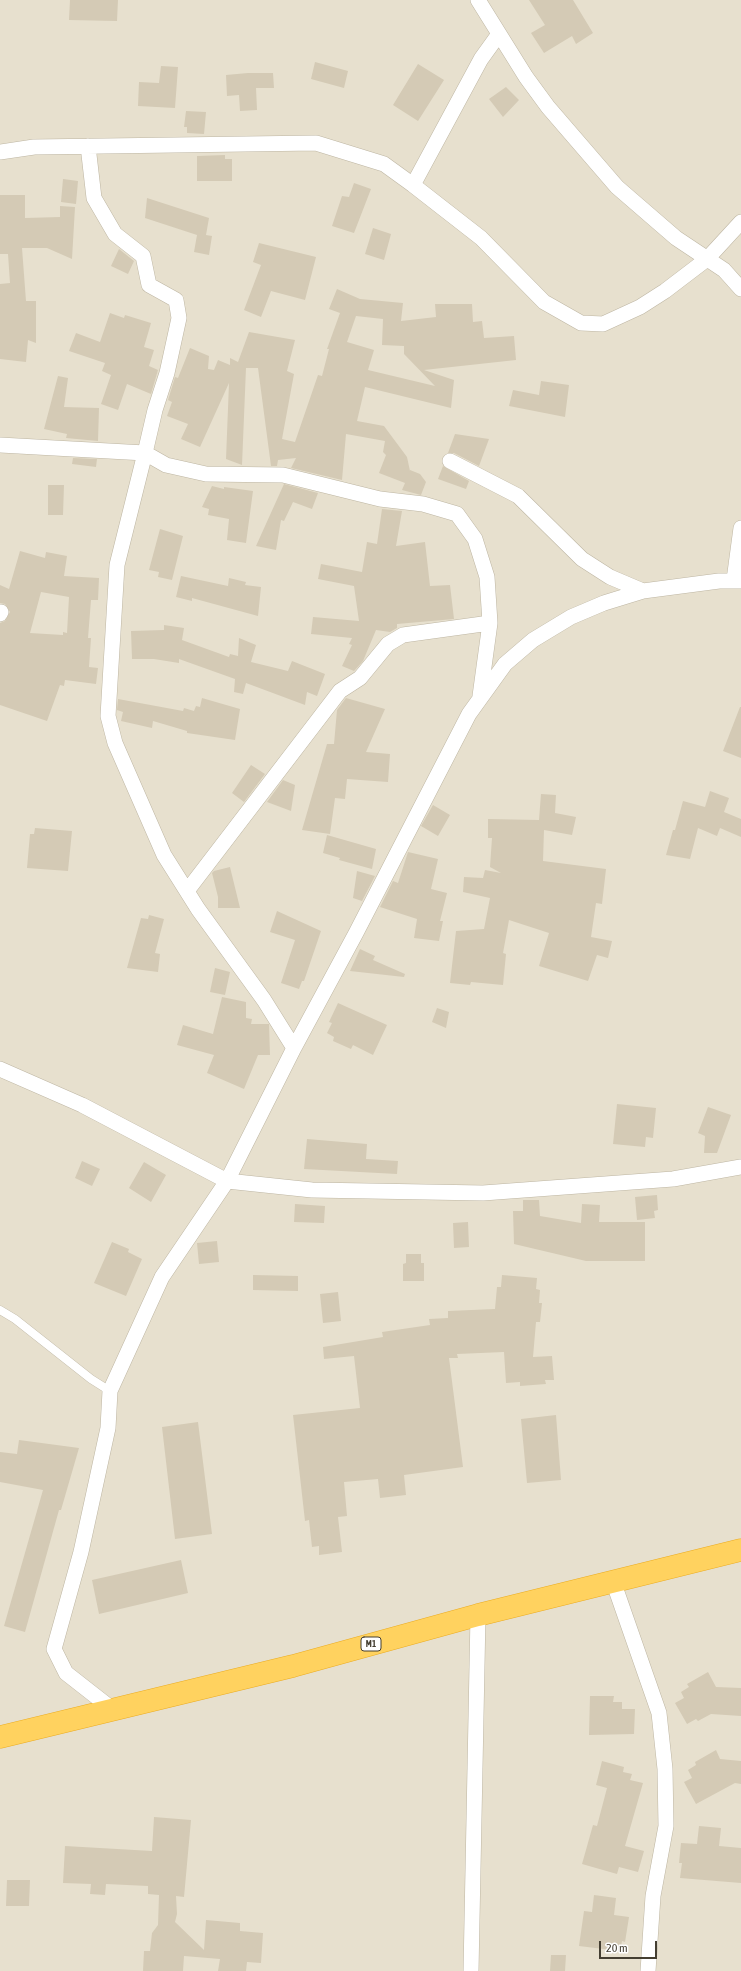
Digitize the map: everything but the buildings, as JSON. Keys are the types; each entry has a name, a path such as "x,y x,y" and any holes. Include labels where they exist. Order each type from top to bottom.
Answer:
{"highway":[{"name":"M1","path":"0,1737 293,1666 478,1615 741,1550"}],"street":[{"path":"480,2 498,34 548,108 617,187 676,238 724,270 741,289"},
{"path":"412,185 481,59 498,34"},
{"path":"0,152 34,147 316,143 384,164 481,238 544,302 581,323 603,324 640,307 665,291 707,259 741,222"},
{"path":"88,146 94,198 114,234 143,256 149,285 176,300 179,318 167,373 155,410 117,565 108,716 115,743 164,855 187,891 264,1000 294,1048"},
{"path":"0,445 145,453 166,465 206,474 283,475 380,499 423,504 457,514 475,540 487,578 490,623 480,697"},
{"path":"450,461 518,496 582,560 610,577 642,591"},
{"path":"112,1709 66,1673 54,1649 81,1552 106,1435 110,1391 162,1277 227,1181 294,1048 356,933 466,720 480,697 505,664 533,640 571,617 604,603 642,591 737,580 741,528"},
{"path":"187,891 340,691 360,678 388,644 403,635 490,623"},
{"path":"0,1068 82,1105 227,1181 312,1190 483,1193 674,1179 741,1167"},
{"path":"613,1581 659,1713 665,1769 666,1826 653,1896 648,1971"},
{"path":"471,1971 478,1615"}],"lane":[{"path":"0,1310 15,1319 91,1379 110,1391"}],"shaded area":[{"path":"0,0 741,0 741,1971 0,1971"}]}
